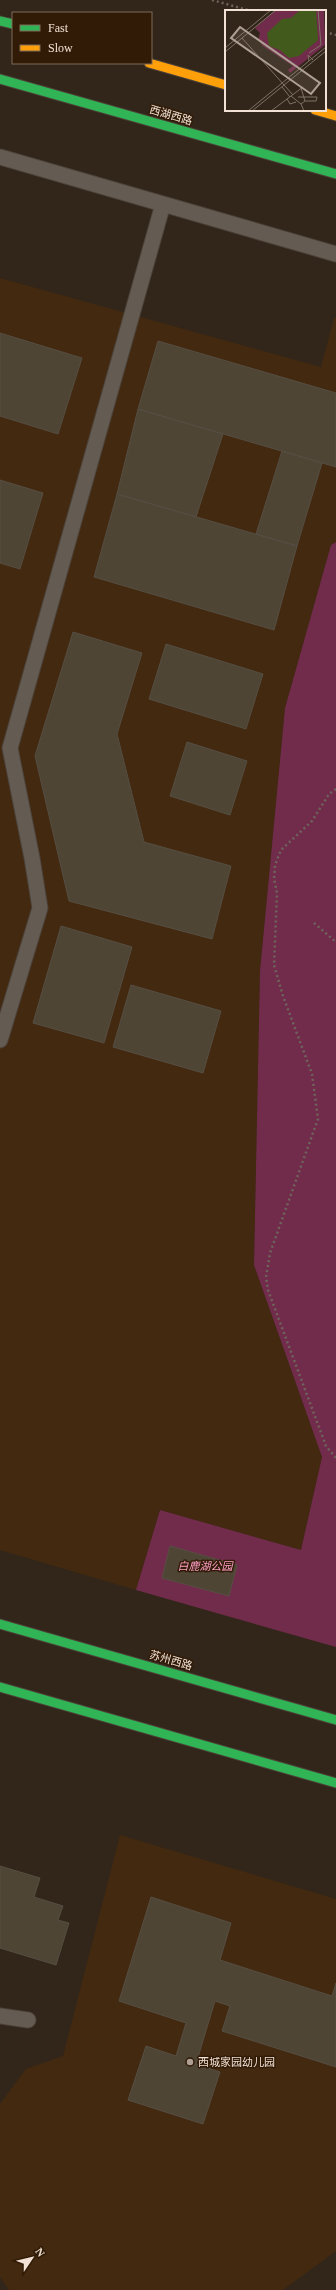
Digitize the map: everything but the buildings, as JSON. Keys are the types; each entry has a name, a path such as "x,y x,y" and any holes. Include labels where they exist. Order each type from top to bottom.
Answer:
{"street":[{"path":"0,21 12,24"},
{"path":"152,64 225,85"},
{"name":"西湖西路","path":"0,79 336,174"},
{"path":"318,111 336,116"},
{"name":"苏州西路","path":"0,1624 336,1720"},
{"path":"0,1687 336,1783"}],"lane":[{"path":"0,157 336,254"},
{"path":"0,1040 40,908 32,858 10,748 163,204"},
{"path":"0,2016 28,2020"}],"path":[{"path":"212,0 247,10"},
{"path":"326,32 336,35"},
{"path":"336,789 329,794 312,821 281,850 275,865 274,879 277,894 274,965 283,996 312,1074 318,1119 270,1253 266,1277 268,1290 326,1446 336,1458"},
{"path":"314,923 336,942"}],"shaded area":[{"path":"0,278 321,367 334,318 336,318 336,542 331,545 285,708 260,971 254,1265 322,1457 301,1550 160,1510 136,1590 0,1550"},
{"name":"西城家园幼儿园","path":"120,1835 336,1899 336,2251 283,2290 9,2290 0,2277 0,2104 26,2069 63,2056"}],"green space":[{"name":"白鹿湖公园","path":"336,542 336,1647 136,1590 160,1510 301,1550 322,1457 254,1265 260,971 285,708 331,545"}],"traffic: fast":[{"path":"0,21 12,24"},
{"path":"0,79 336,174"},
{"path":"0,1624 336,1720"},
{"path":"0,1687 336,1783"}],"traffic: slow":[{"path":"152,64 225,85"},
{"path":"318,111 336,116"}],"place":[{"name":"西城家园幼儿园","path":"190,2062"}]}
